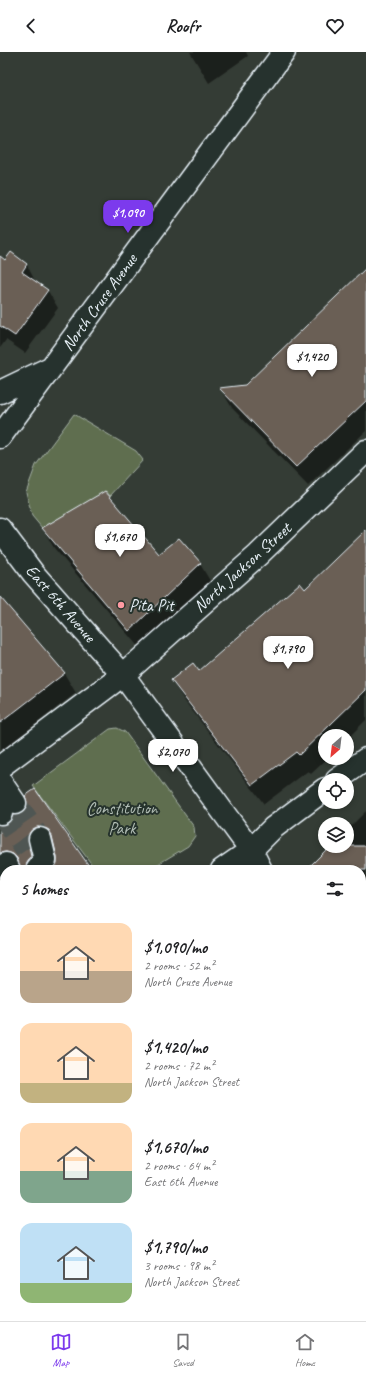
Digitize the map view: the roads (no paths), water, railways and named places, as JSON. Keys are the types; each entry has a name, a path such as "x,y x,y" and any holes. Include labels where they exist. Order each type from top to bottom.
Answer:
{"street":[{"name":"North Cruse Avenue","path":"0,437 284,52"},
{"path":"0,392 51,368"},
{"name":"North Jackson Street","path":"0,767 123,676 258,554 366,451"},
{"name":"East 6th Avenue","path":"0,529 33,573 123,676 251,850 258,865"},
{"path":"347,773 366,759"},
{"path":"0,781 5,809"},
{"path":"229,865 251,850 273,828 318,794"},
{"path":"32,853 44,860 40,865"}],"tunnel":[{"path":"15,803 40,839"},
{"path":"1,813 26,850"}],"place":[{"name":"Pita Pit","path":"121,605"}],"park label":[{"name":"Constitution Park","path":"122,818"}]}
